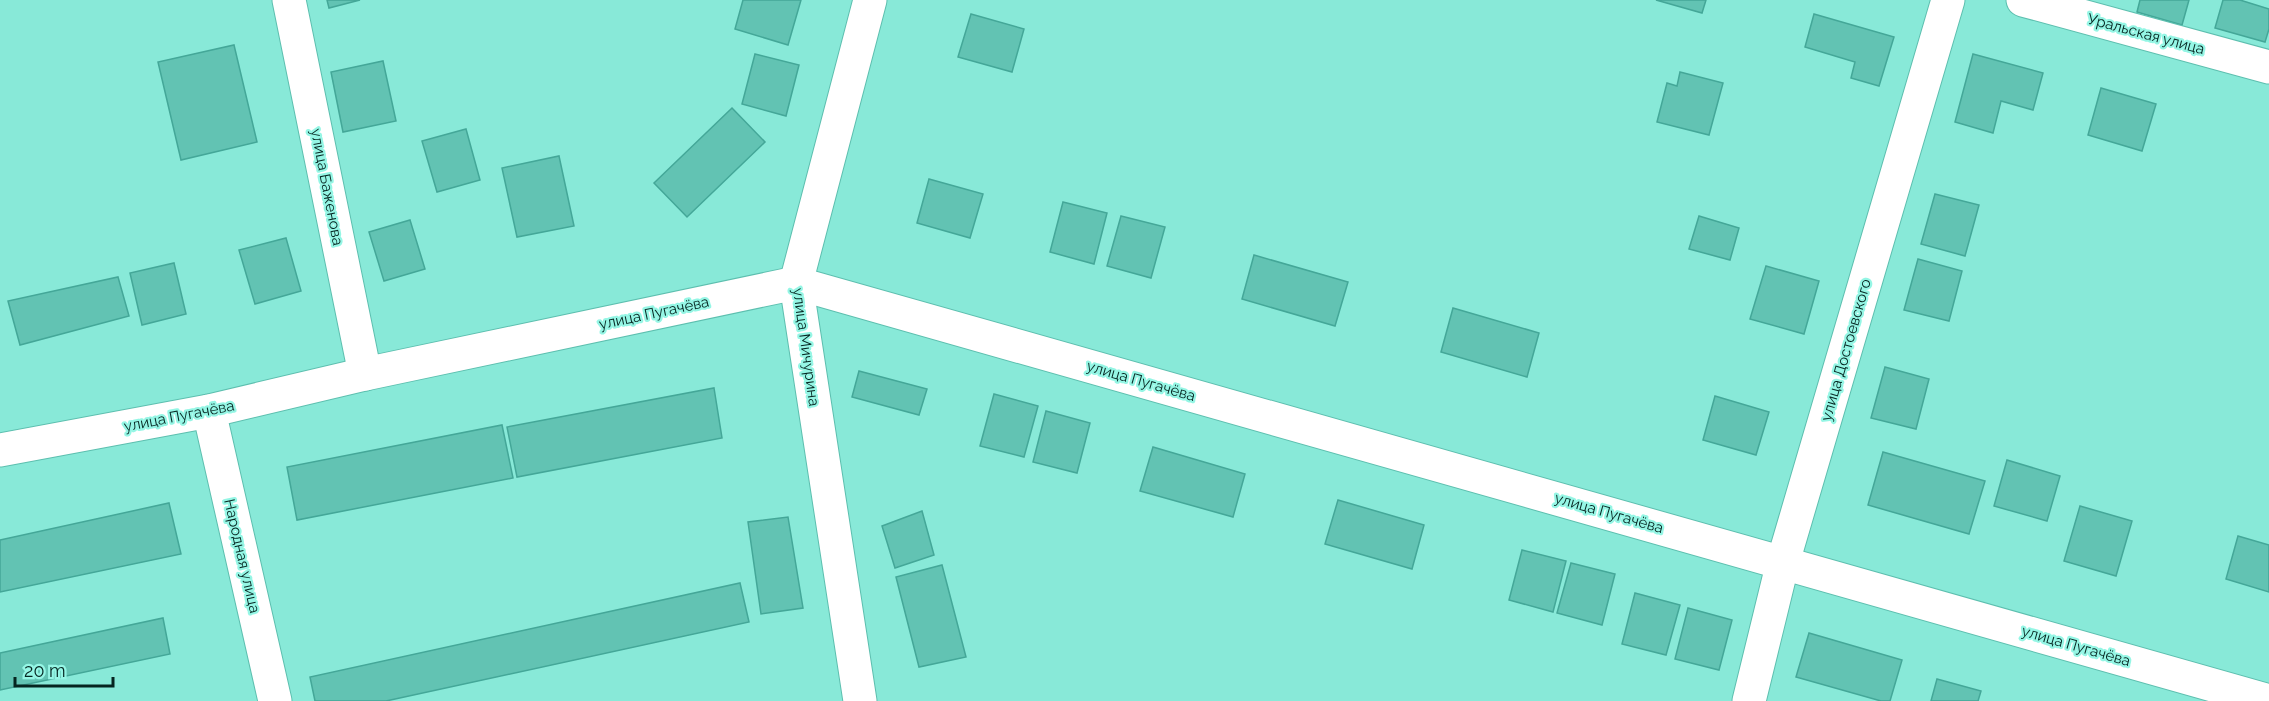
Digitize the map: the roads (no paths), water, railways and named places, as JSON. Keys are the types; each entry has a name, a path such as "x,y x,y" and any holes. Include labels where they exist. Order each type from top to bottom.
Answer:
{"street":[{"name":"улица Баженова","path":"289,0 364,374"},
{"name":"улица Мичурина","path":"860,701 796,283 870,0"},
{"name":"улица Достоевского","path":"1749,701 1783,562 1948,0"},
{"name":"Уральская улица","path":"2023,0 2269,67"},
{"name":"улица Пугачёва","path":"0,450 209,411 364,374 796,283 2269,701"},
{"name":"Народная улица","path":"209,411 275,701"}]}
